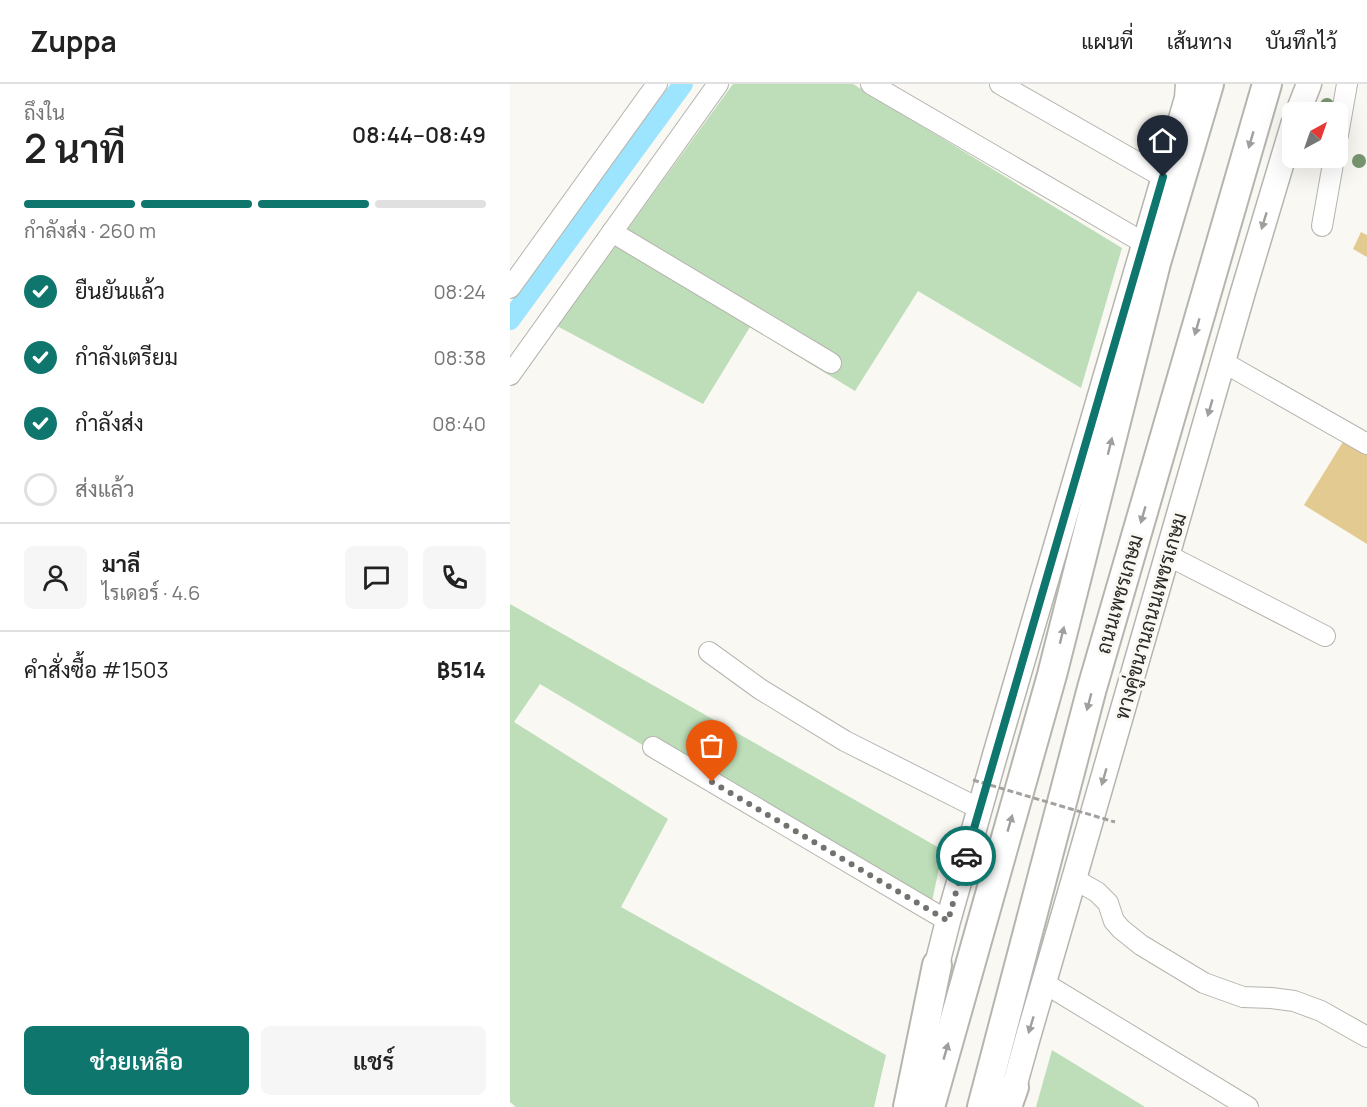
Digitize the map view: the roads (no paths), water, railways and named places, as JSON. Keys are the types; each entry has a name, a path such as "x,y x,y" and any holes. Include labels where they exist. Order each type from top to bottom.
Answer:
{"highway":[{"path":"930,1107 1052,675 1156,263 1209,84"},
{"name":"ถนนเพชรเกษม","path":"982,1107 1092,688 1268,84"},
{"path":"908,1107 937,965"}],"main road":[{"path":"896,1107 980,809 1187,98 1188,84"},
{"path":"1302,102 1309,84"},
{"name":"ทางคู่ขนานถนนเพชรเกษม","path":"1010,1100 1282,162"}],"street":[{"path":"510,288 657,84"},
{"path":"510,375 718,84"},
{"path":"871,84 1144,243"},
{"path":"1000,84 1163,177"},
{"path":"1344,102 1347,84"},
{"path":"1322,226 1332,168"},
{"path":"612,232 831,363"},
{"path":"1223,362 1367,444"},
{"path":"1167,555 1324,636"},
{"path":"709,652 760,689 846,741 980,809"},
{"path":"653,747 948,921"},
{"path":"1074,879 1097,892 1108,903 1114,921 1121,929 1141,945 1204,983 1243,997 1294,1001 1321,1011 1367,1037"},
{"path":"1044,983 1248,1107"}],"waterway":[{"path":"510,320 683,84"}]}
